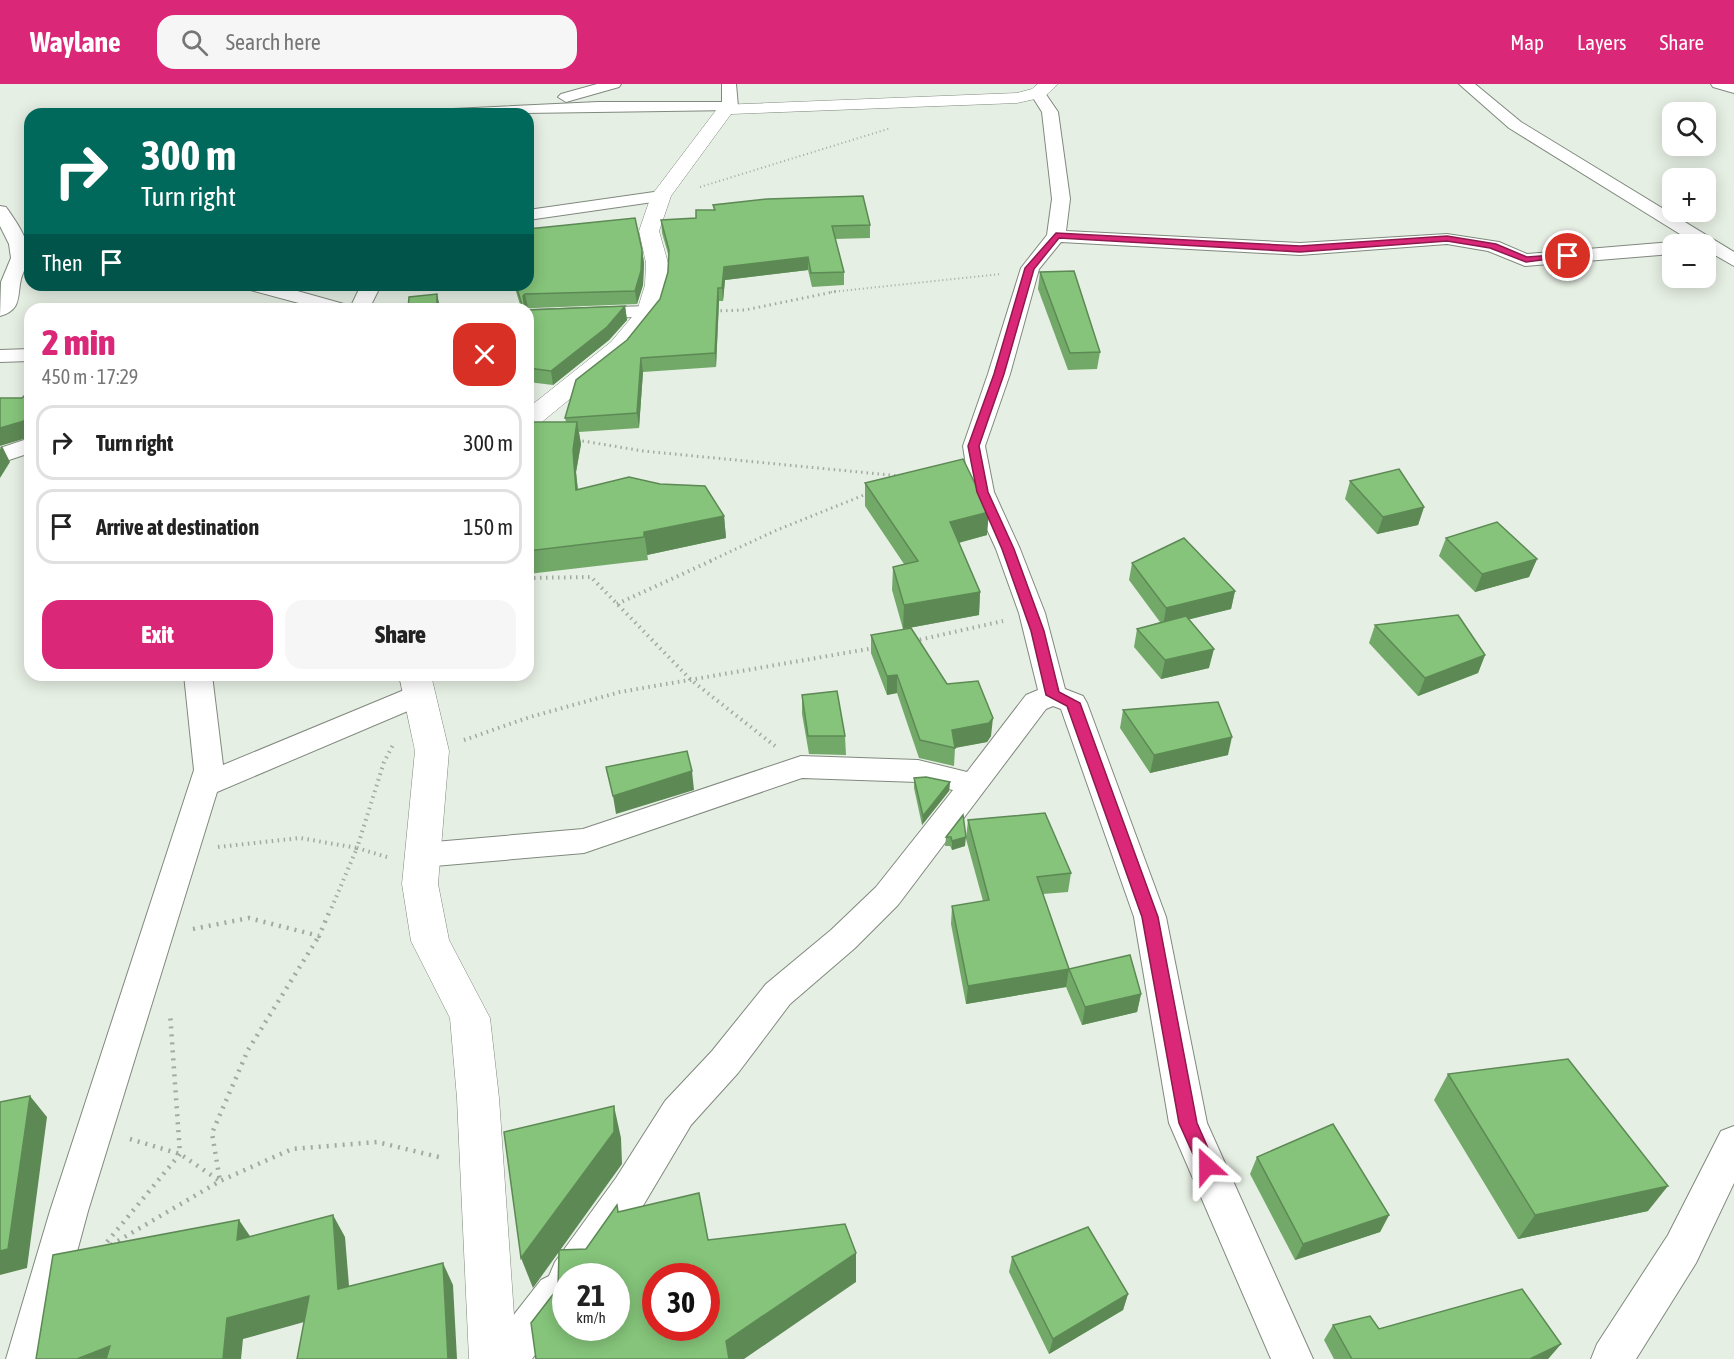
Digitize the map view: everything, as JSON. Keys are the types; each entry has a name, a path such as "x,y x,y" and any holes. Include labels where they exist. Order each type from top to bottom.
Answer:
{"street":[{"path":"524,108 614,84"},
{"path":"534,416 619,347 648,312 656,285 657,263 650,231 661,198 730,107 729,84"},
{"path":"1466,84 1515,125 1682,234"},
{"path":"1718,84 1734,88"},
{"path":"534,110 730,107 1017,98 1043,88 1050,112 1061,199 1056,236 1029,272 974,446 982,492 1008,549 1032,613 1053,695"},
{"path":"534,214 661,198"},
{"path":"3,222 24,224"},
{"path":"0,310 9,302 13,292 11,279 20,262 16,241 3,222"},
{"path":"1056,236 1300,249 1447,239 1492,246 1526,260 1662,249"},
{"path":"1716,253 1733,260"},
{"path":"276,291 321,303"},
{"path":"534,316 648,312"},
{"path":"0,356 24,355"},
{"path":"0,456 24,447"},
{"path":"27,1359 96,1128 209,770 199,681"},
{"path":"205,785 417,685 432,751 420,884 430,941 470,1018 482,1168 493,1359"},
{"path":"578,1263 630,1191 678,1113 725,1062 778,994 843,939 887,896 936,836 1036,702 1053,695 1073,703 1150,917 1188,1123 1292,1359"},
{"path":"422,861 584,841 801,768 918,771 974,784"},
{"path":"1612,1359 1682,1249 1734,1143"},
{"path":"506,1359 552,1299"}],"path":[{"path":"661,198 759,168 846,145 891,128"},
{"path":"709,311 745,310 842,290 1029,272"},
{"path":"567,437 643,451 901,476"},
{"path":"617,604 777,530 876,490"},
{"path":"534,578 591,577 691,680 801,768"},
{"path":"903,643 950,634 1032,613"},
{"path":"432,751 530,717 620,692 880,647"},
{"path":"220,1181 212,1132 248,1050 319,936 357,848 384,762 417,685"},
{"path":"184,851 300,838 422,861"},
{"path":"157,936 249,918 319,936"},
{"path":"146,971 170,1014 180,1154 98,1253 220,1181 292,1149 377,1142 482,1168"},
{"path":"96,1128 180,1154 220,1181"}],"building":[{"path":"863,196 870,225 832,226 844,272 811,273 808,257 724,267 722,288 718,288 715,353 641,358 637,413 565,418 576,380 627,340 660,299 668,272 669,250 661,220 696,218 696,210 715,210 713,205 767,199"},
{"path":"635,218 642,250 641,271 635,291 525,294 524,303 521,303 518,291 534,291 534,228"},
{"path":"1074,271 1100,352 1070,353 1040,272"},
{"path":"437,294 437,303 408,303 409,297"},
{"path":"625,306 607,327 551,371 534,369 534,310"},
{"path":"24,396 24,421 0,428 0,398 22,398"},
{"path":"534,422 577,422 573,450 576,490 629,477 660,484 705,486 724,516 644,532 644,537 534,550"},
{"path":"963,459 989,512 950,522 980,592 904,605 893,567 918,561 865,483"},
{"path":"1399,469 1424,507 1383,517 1350,481"},
{"path":"1497,522 1537,559 1482,574 1446,538"},
{"path":"1184,538 1235,591 1166,608 1132,563"},
{"path":"1458,615 1485,655 1425,678 1375,625"},
{"path":"1186,616 1214,649 1165,660 1137,629"},
{"path":"911,628 947,684 978,681 993,718 989,723 952,730 955,748 920,740 897,675 887,676 871,635"},
{"path":"837,691 845,736 808,736 802,695"},
{"path":"1218,702 1232,737 1154,755 1123,710"},
{"path":"687,751 692,771 613,796 606,767"},
{"path":"926,777 950,782 923,816 914,778"},
{"path":"1045,813 1071,873 1037,877 1069,969 968,986 952,906 989,900 968,820"},
{"path":"963,815 966,837 952,841 951,837 946,837"},
{"path":"1130,955 1141,994 1085,1007 1069,969"},
{"path":"1568,1059 1668,1186 1535,1215 1448,1074"},
{"path":"30,1096 8,1249 0,1251 0,1102"},
{"path":"614,1106 614,1132 521,1258 504,1132"},
{"path":"1333,1124 1389,1215 1303,1244 1257,1157"},
{"path":"699,1193 708,1240 845,1224 856,1253 726,1341 729,1359 536,1359 531,1323 552,1296 552,1341 630,1341 630,1263 559,1263 559,1250 586,1249 617,1205 618,1212"},
{"path":"333,1215 338,1289 443,1263 448,1359 297,1359 309,1296 227,1318 223,1359 106,1359 110,1346 77,1359 36,1359 53,1255 239,1220 237,1240"},
{"path":"1088,1227 1128,1294 1053,1339 1012,1257"},
{"path":"1522,1289 1561,1344 1530,1359 1352,1359 1333,1325 1370,1316 1379,1329"}],"route":[{"path":"1207,1166 1188,1123 1150,917 1073,703 1053,695 1038,631 1008,549 982,492 974,446 999,374 1030,268 1056,236 1300,249 1447,239 1492,246 1526,260 1568,256"}]}
